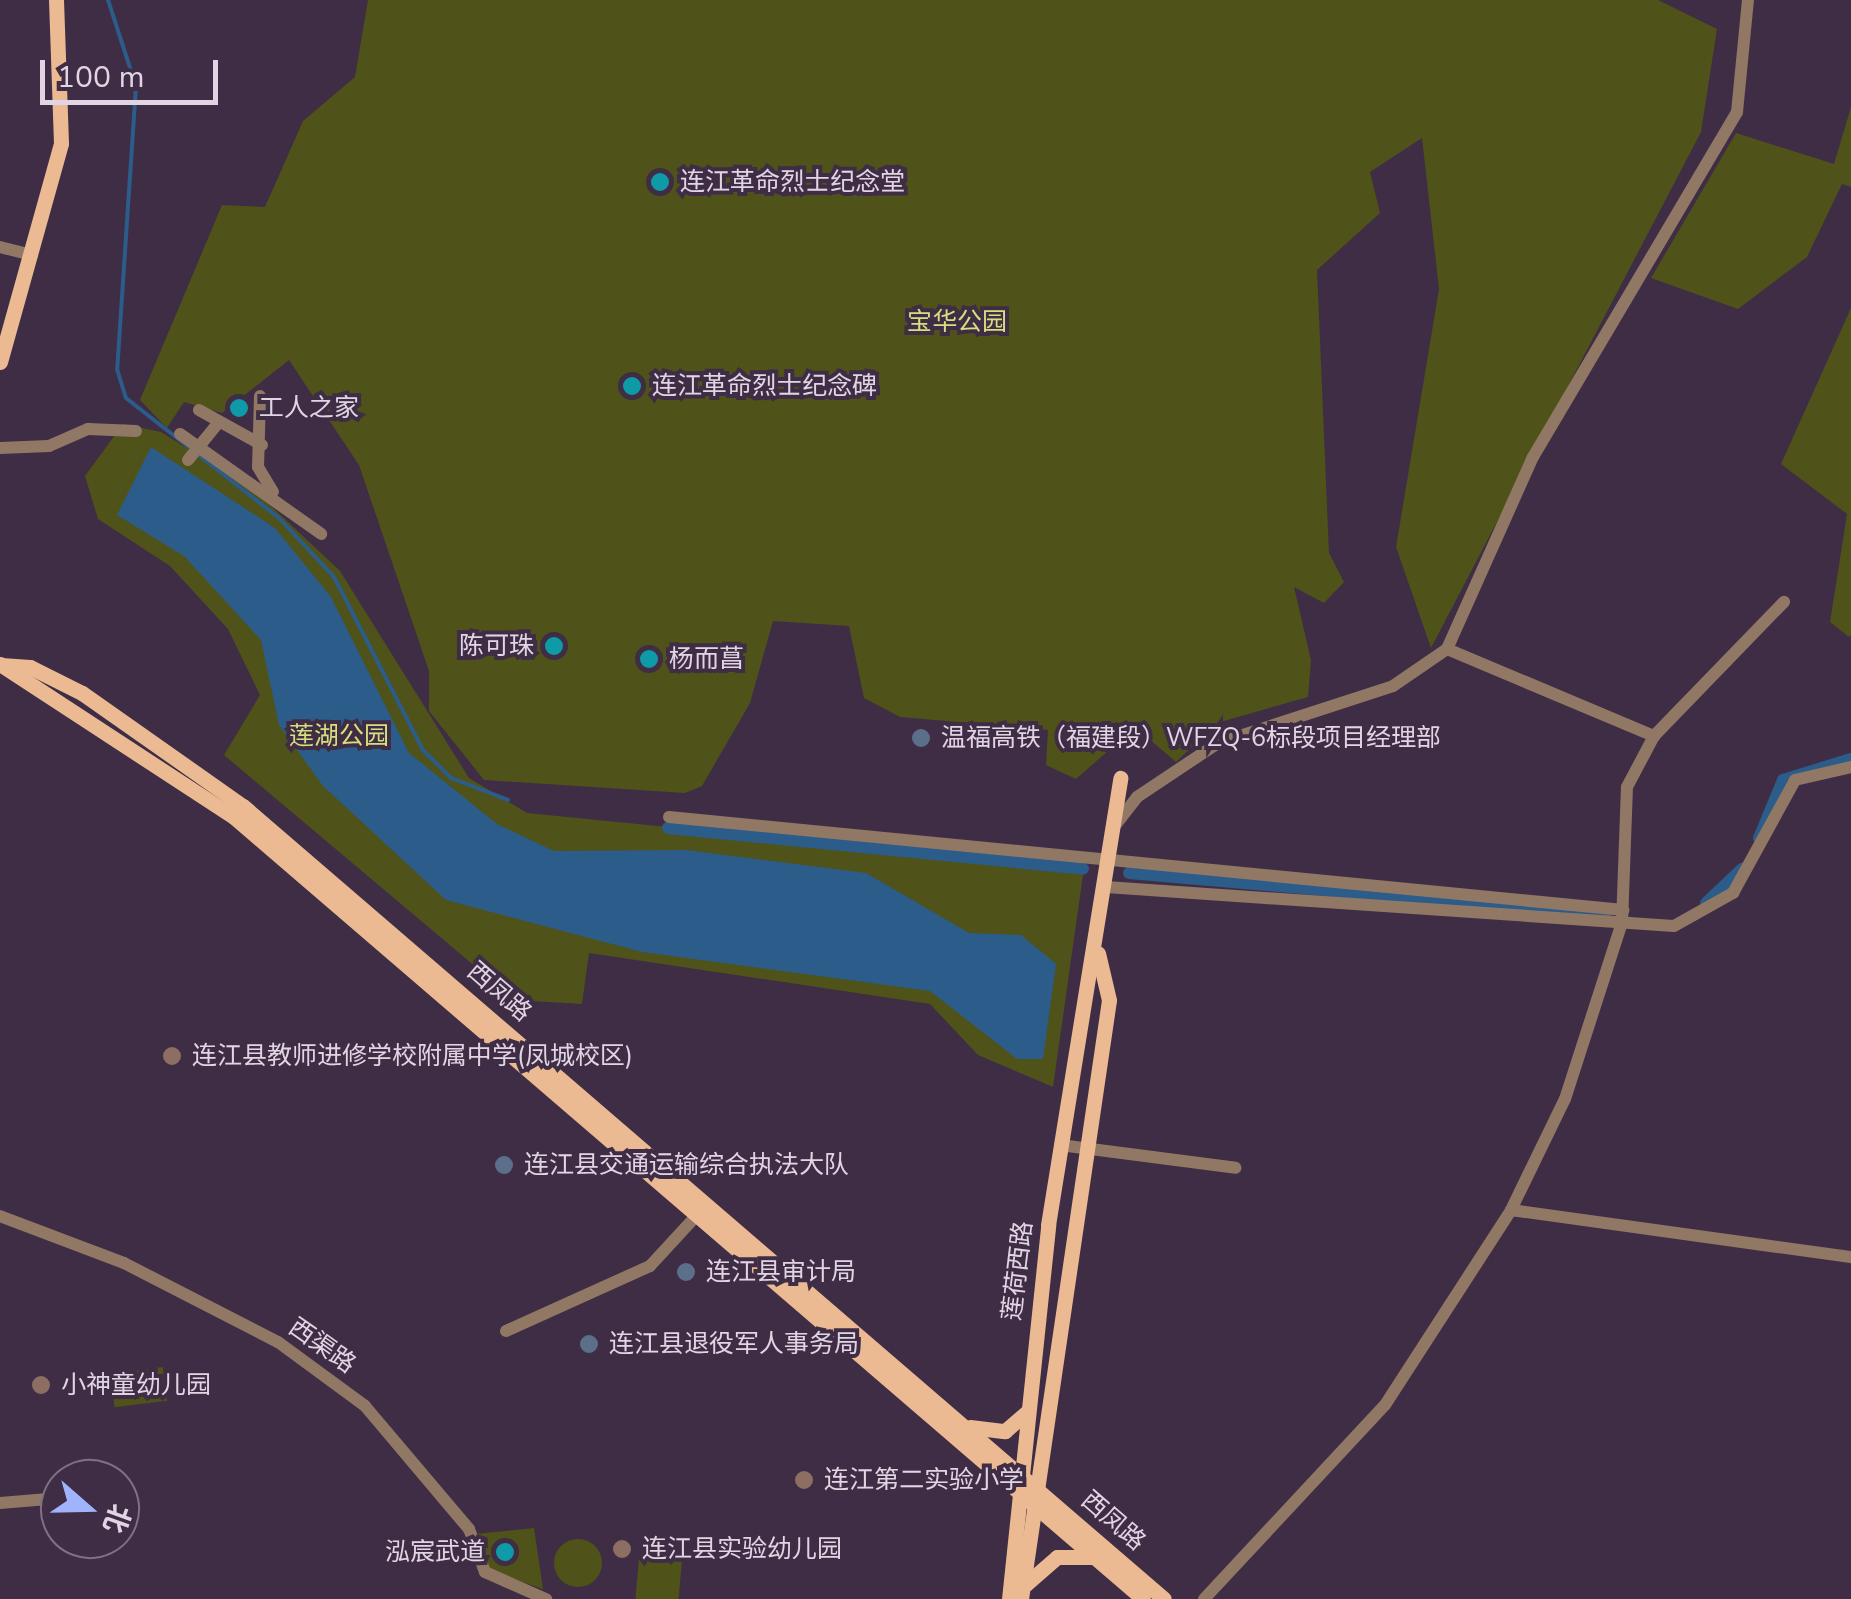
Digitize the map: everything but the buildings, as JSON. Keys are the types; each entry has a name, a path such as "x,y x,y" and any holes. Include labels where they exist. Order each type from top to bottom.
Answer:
{"main road":[{"path":"0,362 32,255 63,128 56,0"},
{"name":"西凤路","path":"1,664 192,784 1032,1497 1164,1599"},
{"name":"西凤路","path":"1,664 30,667 82,693 229,794 1023,1477 1032,1497 1143,1599"},
{"name":"莲荷西路","path":"1023,1477 1060,1145 1083,982 1098,953 1120,778"},
{"name":"莲荷西路","path":"1018,1597 1032,1497 1050,1411 1110,985 1098,953"},
{"path":"963,1426 1005,1431 1030,1408 1050,1411"},
{"path":"1018,1597 1047,1562 1094,1558"}],"street":[{"path":"1114,828 1137,797 1218,743 1394,686 1448,650 1533,458 1737,112 1748,0"},
{"path":"0,247 32,255"},
{"path":"260,396 262,445 258,467 274,494"},
{"path":"199,410 262,445"},
{"path":"188,460 204,450 219,422"},
{"path":"0,448 49,446 88,429 136,431"},
{"path":"180,434 274,494 321,534"},
{"path":"1204,1599 1385,1405 1511,1210 1565,1099 1623,917 1628,787 1654,736 1784,602"},
{"path":"1448,650 1654,736"},
{"path":"669,817 1110,856 1674,926 1709,912 1753,865 1795,780 1851,767"},
{"path":"1106,887 1623,917"},
{"path":"1060,1145 1236,1168"},
{"path":"1511,1210 1851,1257"},
{"path":"506,1331 650,1266 698,1215"},
{"name":"西渠路","path":"0,1216 124,1262 278,1342 365,1406 469,1529 486,1572 546,1599"},
{"path":"0,1503 40,1500"}],"green space":[{"name":"宝华公园","path":"368,0 1658,0 1717,29 1701,132 1431,648 1396,547 1439,289 1422,138 1370,172 1380,213 1317,270 1329,553 1344,582 1324,603 1294,587 1311,660 1308,697 1217,723 1176,762 1149,739 1125,736 1076,779 1046,765 1048,730 900,717 864,698 849,626 773,621 750,703 702,786 685,793 484,780 429,711 429,671 359,465 289,360 222,413 184,402 167,428 140,400 222,205 265,207 303,121 355,77"},
{"path":"1851,107 1851,187 1842,184 1807,257 1738,309 1651,278 1736,133 1834,164"},
{"path":"1851,308 1849,637 1830,622 1847,514 1781,464"},
{"name":"莲湖公园","path":"123,424 161,432 254,490 340,571 469,778 527,813 1084,868 1053,1087 978,1055 930,1004 589,953 582,1004 515,1000 224,755 260,695 228,629 170,566 98,519 85,476"},
{"path":"163,1367 167,1401 115,1407 110,1373"},
{"path":"534,1528 543,1589 487,1570 475,1534"},
{"path":"578,1539 595,1546 602,1563 595,1580 578,1587 561,1580 554,1563 561,1546"},
{"path":"639,1558 682,1562 679,1599 635,1599"}],"water":[{"path":"151,447 275,528 331,597 409,753 497,824 554,851 686,850 866,873 969,933 1021,935 1056,964 1043,1059 1017,1059 930,991 642,952 446,900 323,786 279,725 261,640 184,556 117,515"}],"waterway":[{"path":"108,0 136,86 117,369 126,398 278,517 334,577 423,750 451,778 508,800"},
{"path":"1759,838 1783,780 1851,759"},
{"path":"668,828 1083,869"},
{"path":"1706,903 1742,869"},
{"path":"1129,873 1605,915"}],"place":[{"name":"连江革命烈士纪念堂","path":"660,182"},
{"name":"连江革命烈士纪念碑","path":"632,386"},
{"name":"工人之家","path":"239,408"},
{"name":"陈可珠","path":"554,646"},
{"name":"杨而菖","path":"649,659"},
{"name":"温福高铁（福建段）WFZQ-6标段项目经理部","path":"921,738"},
{"name":"连江县教师进修学校附属中学(凤城校区)","path":"172,1056"},
{"name":"连江县交通运输综合执法大队","path":"504,1165"},
{"name":"连江县审计局","path":"686,1272"},
{"name":"连江县退役军人事务局","path":"589,1344"},
{"name":"小神童幼儿园","path":"41,1385"},
{"name":"连江第二实验小学","path":"804,1480"},
{"name":"连江县实验幼儿园","path":"622,1549"},
{"name":"泓宸武道","path":"505,1552"}]}
